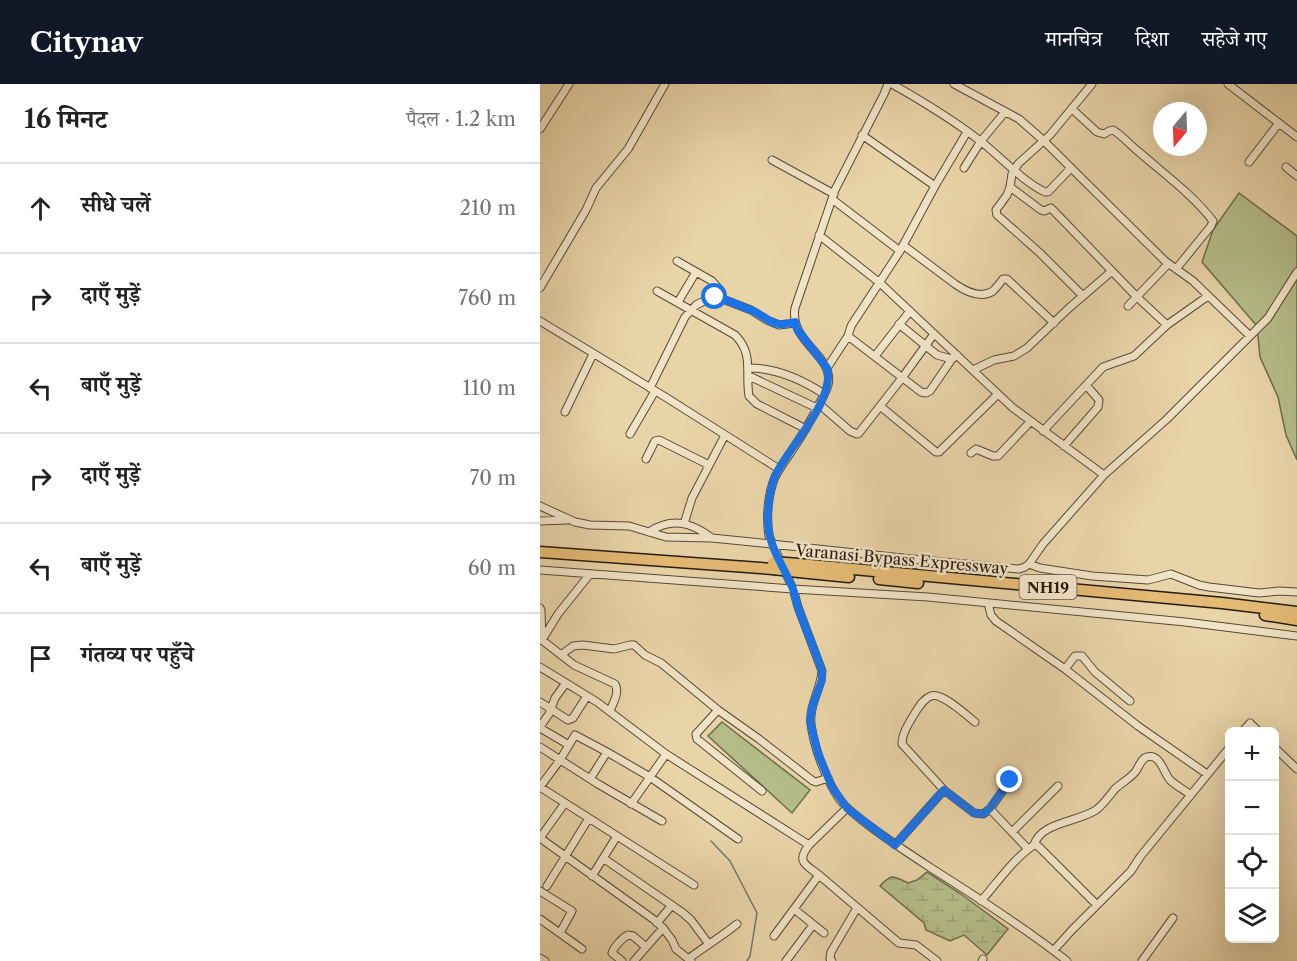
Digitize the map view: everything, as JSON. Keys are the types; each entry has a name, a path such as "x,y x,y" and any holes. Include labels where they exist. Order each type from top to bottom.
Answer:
{"highway":[{"name":"Varanasi Bypass Expressway","path":"540,545 1221,609 1297,620"},
{"name":"Varanasi Bypass Expressway","path":"540,552 773,566"},
{"name":"Varanasi Bypass Expressway","path":"799,568 877,572 1222,603 1297,612"}],"street":[{"path":"540,129 569,84"},
{"path":"540,288 586,210 596,188 628,149 665,84"},
{"path":"1067,961 1054,950 895,845 847,808 830,782 818,753 810,721 822,680 822,671 793,590 771,544 768,528 771,490 779,469 806,429 829,380 827,368 802,337 795,322 795,308 833,196 862,135 890,84 981,141 1028,181 1045,192 1048,192 1071,168"},
{"path":"954,84 1019,119 1168,264 1209,296 1250,336"},
{"path":"1083,296 996,214 997,208 1007,195 1014,169 1044,141 1092,84"},
{"path":"1228,84 1297,137"},
{"path":"1072,109 1097,132 1104,134 1113,130 1119,134 1163,171 1213,220 1211,226 1176,269"},
{"path":"964,168 981,141 1005,112"},
{"path":"1249,162 1279,123"},
{"path":"827,368 848,336 851,326 902,248 935,186 968,132"},
{"path":"862,135 935,186"},
{"path":"772,160 833,196 963,290 972,293 993,291 1003,279 1007,279 1054,323"},
{"path":"1286,167 1297,176"},
{"path":"1010,187 1041,210 1051,208 1167,325"},
{"path":"819,235 880,283 934,334 954,357 973,370 1043,431 1104,475"},
{"path":"677,261 717,285 720,298"},
{"path":"1128,306 1168,264"},
{"path":"973,370 994,360 1019,354 1112,271"},
{"path":"678,302 696,272"},
{"path":"540,506 590,525 628,526 666,537 712,538 1019,569 1029,564 1043,544 1104,475 1167,419 1269,318 1297,272"},
{"path":"657,291 735,334 746,350 749,368 748,396 751,400 806,429"},
{"path":"1043,431 1107,365 1134,356 1167,325 1209,296"},
{"path":"630,434 653,390 679,327 691,309 710,298 720,298 752,310 772,323 785,325 795,322"},
{"path":"875,356 910,311"},
{"path":"540,321 779,469"},
{"path":"899,324 937,355 954,357"},
{"path":"748,376 818,406 857,434 934,334"},
{"path":"848,336 921,392 926,393 930,391 954,357"},
{"path":"565,412 593,354"},
{"path":"749,368 779,372 804,382 824,394"},
{"path":"1064,446 1098,407 1099,400 1086,385"},
{"path":"880,406 936,452 939,452 998,394"},
{"path":"971,453 976,449 998,456 1031,421"},
{"path":"684,524 692,498 725,435"},
{"path":"646,459 655,441 659,440 709,465"},
{"path":"540,521 570,519"},
{"path":"649,532 660,525 684,524 699,529 712,538"},
{"path":"1029,564 1069,573 1148,580 1171,573 1198,585 1209,587 1259,593 1297,592"},
{"path":"540,570 793,590 928,597 1185,622 1297,636"},
{"path":"541,641 558,614 590,574"},
{"path":"988,603 991,615 996,621 1207,774"},
{"path":"540,608 541,641"},
{"path":"541,641 574,665 615,684 617,693 610,711"},
{"path":"561,655 573,646 614,649 634,645 645,656 661,663 718,710 813,781 830,782"},
{"path":"1065,669 1075,656 1082,656 1095,672 1130,701"},
{"path":"540,667 610,711 633,731 666,754 809,845"},
{"path":"566,683 555,698 540,727 569,745"},
{"path":"1106,701 1115,688"},
{"path":"975,722 945,699 935,695 930,696 922,702 907,726 902,744 944,790 974,813 983,814 990,808 1010,780"},
{"path":"540,702 563,717 571,719 587,696"},
{"path":"718,710 696,734 697,739 762,791"},
{"path":"548,733 540,746 590,779 662,821"},
{"path":"694,885 540,787 560,760 573,737 578,736 650,777 738,839"},
{"path":"1279,751 1297,769"},
{"path":"590,779 607,752"},
{"path":"1054,950 1131,871 1225,753"},
{"path":"631,804 666,754"},
{"path":"981,901 1041,833 1096,810 1120,784 1130,779 1145,757 1149,756 1161,763 1171,781 1191,795"},
{"path":"1012,832 1058,786"},
{"path":"895,845 944,790"},
{"path":"565,803 540,838 660,926 672,939 676,949 689,960 708,943 722,936 737,924"},
{"path":"847,808 809,845 802,854 802,859 805,864 899,943 916,945 933,960"},
{"path":"990,808 1012,832 1031,847 1038,846 1097,905"},
{"path":"548,886 589,818"},
{"path":"592,876 617,836"},
{"path":"603,858 691,920 708,943"},
{"path":"774,936 819,875"},
{"path":"540,891 572,911 560,933"},
{"path":"634,961 646,947 672,905"},
{"path":"831,961 831,952 857,908"},
{"path":"794,909 824,933"},
{"path":"1143,961 1173,918"},
{"path":"540,919 582,949"},
{"path":"786,961 813,925"},
{"path":"622,961 612,953 625,936 633,936 646,947"},
{"path":"540,958 545,961"}],"green space":[{"path":"1239,193 1297,236 1297,460 1286,435 1278,397 1260,357 1257,326 1202,262 1213,230"},
{"path":"722,722 810,790 792,813 708,736"},
{"path":"927,872 1008,929 987,955 964,935 950,941 926,930 924,923 880,886 890,877 896,877 908,883 917,880"}],"waterway":[{"path":"711,841 730,861 757,913 750,956 747,961"}],"route":[{"path":"715,297 752,310 772,323 785,325 795,322 802,337 828,372 828,385 814,415 775,477 770,496 768,528 771,544 793,590 822,671 822,680 810,721 818,753 832,787 847,808 895,845 944,790 974,813 983,814 1010,780"}]}
